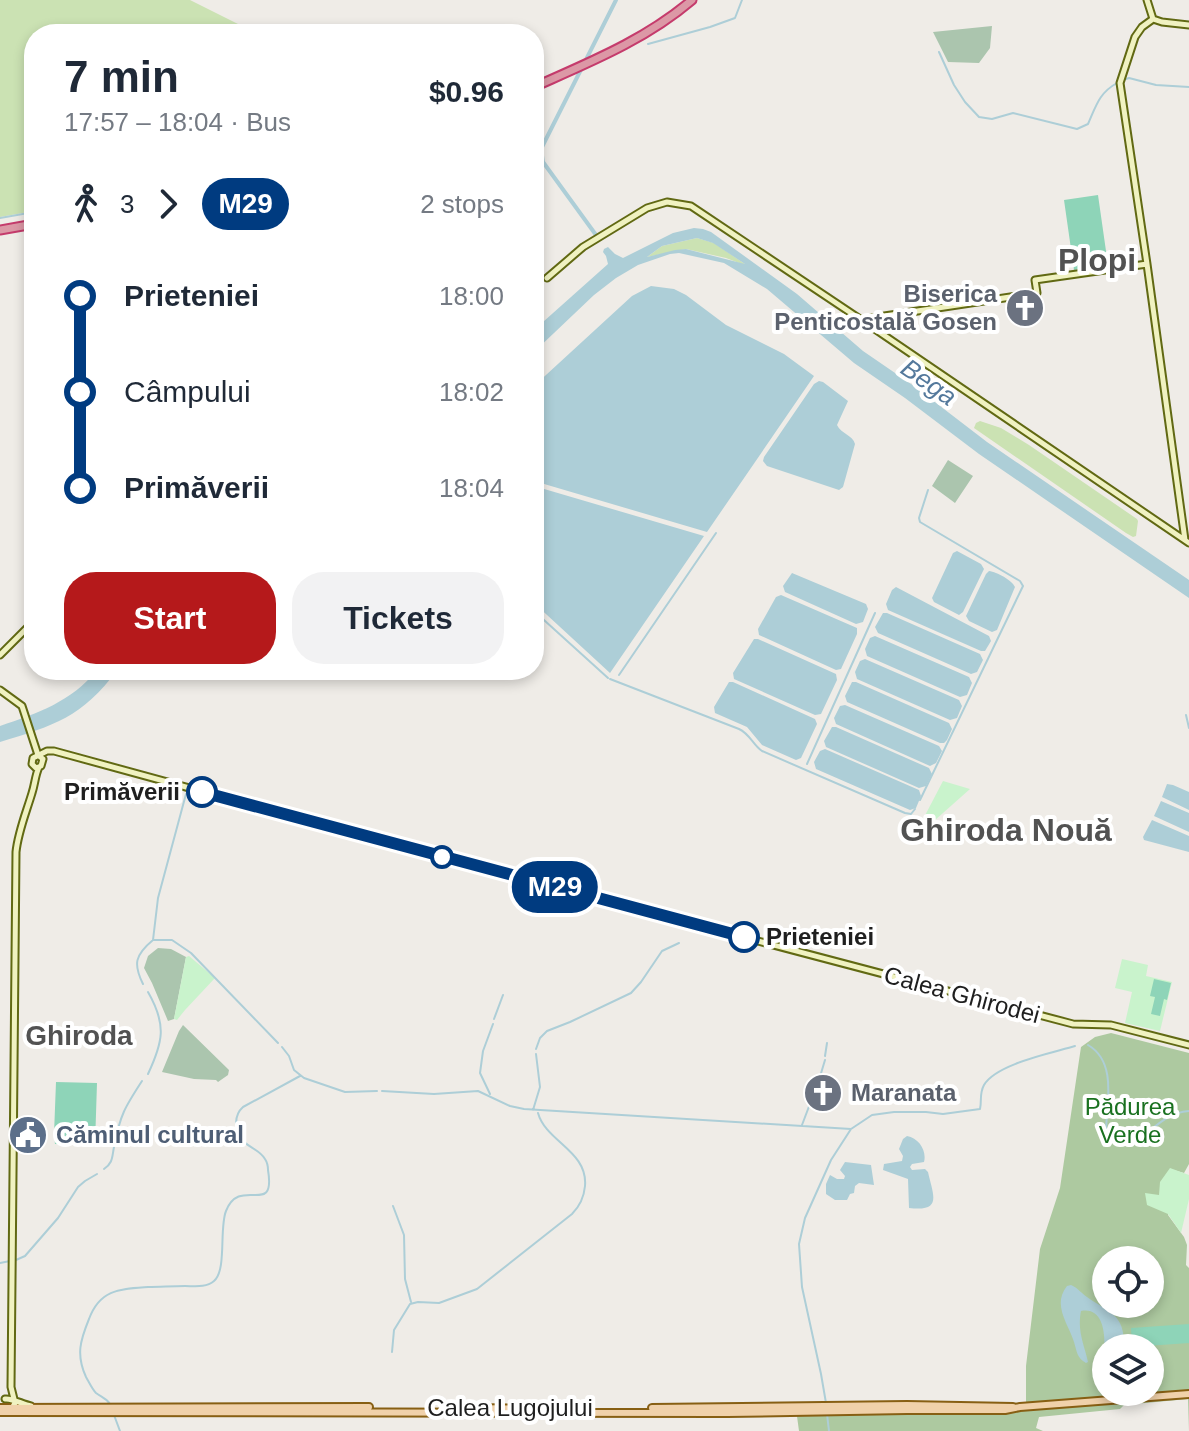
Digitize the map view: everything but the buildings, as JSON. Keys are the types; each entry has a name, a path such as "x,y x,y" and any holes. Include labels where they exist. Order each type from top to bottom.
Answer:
{"highway":[{"path":"544,83 599,58 662,24 692,0"},
{"path":"0,230 24,226"}],"main road":[{"path":"1023,1407 1189,1394"},
{"name":"Calea Lugojului","path":"1,1407 1023,1407"},
{"name":"Calea Lugojului","path":"1,1407 727,1413 1005,1410 1023,1407"}],"street":[{"path":"1147,0 1153,19"},
{"path":"1153,19 1189,25"},
{"path":"1153,19 1135,37 1120,83 1187,542"},
{"path":"547,278 576,252 643,210 663,203 682,203 699,210 1187,542"},
{"path":"863,321 1037,293 1035,280 1147,264"},
{"path":"0,655 24,631"},
{"path":"0,690 24,709 34,746 43,763 36,767"},
{"name":"Calea Ghirodei","path":"39,757 54,751 332,828 1073,1024 1111,1025 1189,1045"},
{"path":"14,1405 11,1387 16,854 19,833 34,789 36,767 31,761 39,757"},
{"path":"1,1407 11,1387"}],"green space":[{"path":"0,0 190,0 238,24 24,24 24,213 0,217"},
{"path":"992,26 990,48 979,63 948,62 933,32"},
{"path":"1098,195 1108,265 1074,270 1064,200"},
{"path":"697,238 714,243 745,264 686,249 647,257 662,246"},
{"path":"980,421 1001,428 1029,445 1137,519 1136,536 1126,533 974,428"},
{"path":"948,460 973,476 955,503 932,486"},
{"path":"943,781 970,789 925,829 920,825"},
{"path":"158,948 171,949 186,957 174,1019 168,1021 144,968 148,956"},
{"path":"189,956 215,978 177,1020 174,1019 186,957"},
{"path":"1122,959 1148,965 1146,976 1172,982 1160,1031 1125,1023 1132,992 1115,988"},
{"path":"1154,979 1171,983 1160,1016 1151,1014 1155,997 1150,996"},
{"path":"183,1025 229,1070 228,1075 218,1082 162,1072"},
{"name":"Pădurea Verde","path":"1111,1033 1189,1053 1189,1164 1184,1173 1170,1169 1168,1215 1187,1245 1189,1431 1188,1399 1164,1401 1164,1334 1092,1334 1092,1406 1123,1406 1120,1409 1039,1417 1036,1428 1043,1431 799,1431 796,1409 824,1404 1026,1404 1026,1366 1040,1249 1060,1188 1081,1047 1095,1037"},
{"path":"56,1082 97,1083 95,1145 55,1144"},
{"path":"1170,1168 1189,1175 1189,1199 1181,1233 1168,1214 1147,1205 1145,1193 1159,1195 1160,1182"},
{"path":"1189,1324 1189,1343 1164,1345 1164,1334 1131,1334 1131,1328"}],"water":[{"path":"694,228 711,232 797,294 863,351 987,442 1189,580 1189,598 979,454 854,363 767,289 724,263 679,253 638,265 594,295 544,342 544,321 608,264 604,249 608,247 623,258 673,233","holes":["697,238 713,243 745,264 686,249 647,257 662,246"]},
{"path":"651,286 674,289 726,325 784,354 814,376 707,532 544,484 544,377 632,296"},
{"path":"819,381 848,401 837,425 855,444 843,487 839,490 767,466 763,461"},
{"path":"544,489 704,536 610,673 544,612"},
{"path":"957,551 981,564 984,569 959,615 932,598 953,553"},
{"path":"989,571 1004,577 1015,587 997,630 992,632 969,621 966,616"},
{"path":"792,573 866,604 868,609 863,622 856,624 785,592 783,586"},
{"path":"896,587 989,636 991,641 985,651 888,610 886,604"},
{"path":"781,595 857,628 841,669 836,670 759,635 758,629 776,597"},
{"path":"883,613 980,654 983,660 977,672 971,674 878,633 875,627"},
{"path":"875,636 969,677 972,683 967,695 960,697 867,656 865,649 870,638"},
{"path":"754,639 836,674 837,680 821,714 815,715 734,679 733,673"},
{"path":"865,659 959,700 962,706 957,718 950,720 857,679 855,672 860,661"},
{"path":"109,680 92,699 66,718 0,742 0,726 41,711 87,681"},
{"path":"729,682 815,719 817,724 801,758 796,760 762,745 747,727 715,713 714,707"},
{"path":"852,682 949,723 952,729 947,740 940,743 847,702 845,696"},
{"path":"845,705 939,746 942,751 936,763 930,766 836,724 834,718 840,706"},
{"path":"832,727 929,768 932,774 926,786 919,788 826,747 824,741"},
{"path":"825,749 919,790 921,796 916,808 910,810 816,769 814,762 820,751"},
{"path":"1167,784 1189,792 1189,810 1162,797"},
{"path":"1161,801 1189,813 1189,832 1154,816"},
{"path":"1152,820 1189,836 1189,852 1144,840"},
{"path":"907,1136 918,1142 924,1154 924,1162 910,1167 928,1172 933,1195 931,1204 920,1209 909,1208 908,1179 883,1170 884,1164 902,1161 899,1149"},
{"path":"845,1162 871,1165 874,1185 859,1183 847,1200 835,1200 826,1194 826,1184 830,1175 844,1179 840,1170"},
{"path":"1071,1285 1092,1300 1092,1312 1081,1311 1080,1318 1086,1363 1078,1354 1061,1307 1067,1286"},
{"path":"1099,1318 1117,1318 1123,1334 1103,1334"}],"waterway":[{"path":"544,143 616,0"},
{"path":"648,44 735,18 742,0"},
{"path":"939,52 954,85 979,117 992,119 1013,113 1077,129 1088,124 1102,96 1117,83"},
{"path":"1123,80 1129,78 1156,85 1189,87"},
{"path":"544,163 596,235"},
{"path":"0,218 24,214"},
{"path":"920,800 1023,586 1020,581 920,522 928,490"},
{"path":"619,675 716,533"},
{"path":"807,764 875,613"},
{"path":"544,620 608,678"},
{"path":"610,679 739,729 762,751 905,813 911,814 915,809"},
{"path":"1186,715 1189,728"},
{"path":"153,940 158,898 186,794"},
{"path":"143,984 137,965 142,950 153,940 172,940 191,953 278,1043"},
{"path":"536,1049 547,1031 631,993 662,951 679,943"},
{"path":"148,992 158,1014 161,1033 148,1074"},
{"path":"494,1019 503,995"},
{"path":"490,1094 480,1073 483,1051 493,1024"},
{"path":"825,1056 827,1043"},
{"path":"1088,1045 1097,1052 1107,1072 1106,1130 1114,1140 1134,1144 1166,1118 1189,1111"},
{"path":"826,1403 802,1287 799,1244 805,1218 831,1160 851,1129 872,1115 894,1112 943,1114 980,1109 984,1085 1000,1071 1025,1060 1075,1046"},
{"path":"282,1047 294,1070 304,1078 345,1092 377,1091"},
{"path":"533,1110 540,1087 536,1054"},
{"path":"802,1125 825,1060"},
{"path":"110,1404 93,1390 81,1362 81,1341 94,1309 105,1296 120,1290 200,1286 214,1281 222,1258 226,1211 232,1201 240,1196 267,1192 269,1184 265,1159 239,1136 238,1114 243,1107 300,1076"},
{"path":"104,1169 112,1160 124,1112 142,1081"},
{"path":"382,1091 434,1094 478,1091 524,1109 851,1129"},
{"path":"392,1352 394,1330 410,1304 439,1303 477,1289 572,1214 579,1205 585,1186 580,1164 549,1132 538,1113"},
{"path":"16,1260 25,1256 58,1218 78,1187 97,1174"},
{"path":"393,1206 404,1235 405,1279 411,1302"},
{"path":"0,1263 10,1261"},
{"path":"827,1414 829,1431"},
{"path":"114,1415 120,1431"}],"bus line":[{"name":"M29","path":"202,792 744,937"}],"place":[{"name":"Biserica Penticostală Gosen","path":"1025,308"},
{"name":"Primăverii","path":"202,792"},
{"name":"Prieteniei","path":"744,937"},
{"name":"Maranata","path":"823,1093"},
{"name":"Căminul cultural","path":"28,1135"}],"district":[{"name":"Plopi","path":"1097,260"},
{"name":"Ghiroda Nouă","path":"1006,830"},
{"name":"Ghiroda","path":"79,1035"}],"water label":[{"name":"Bega","path":"929,382"}]}
